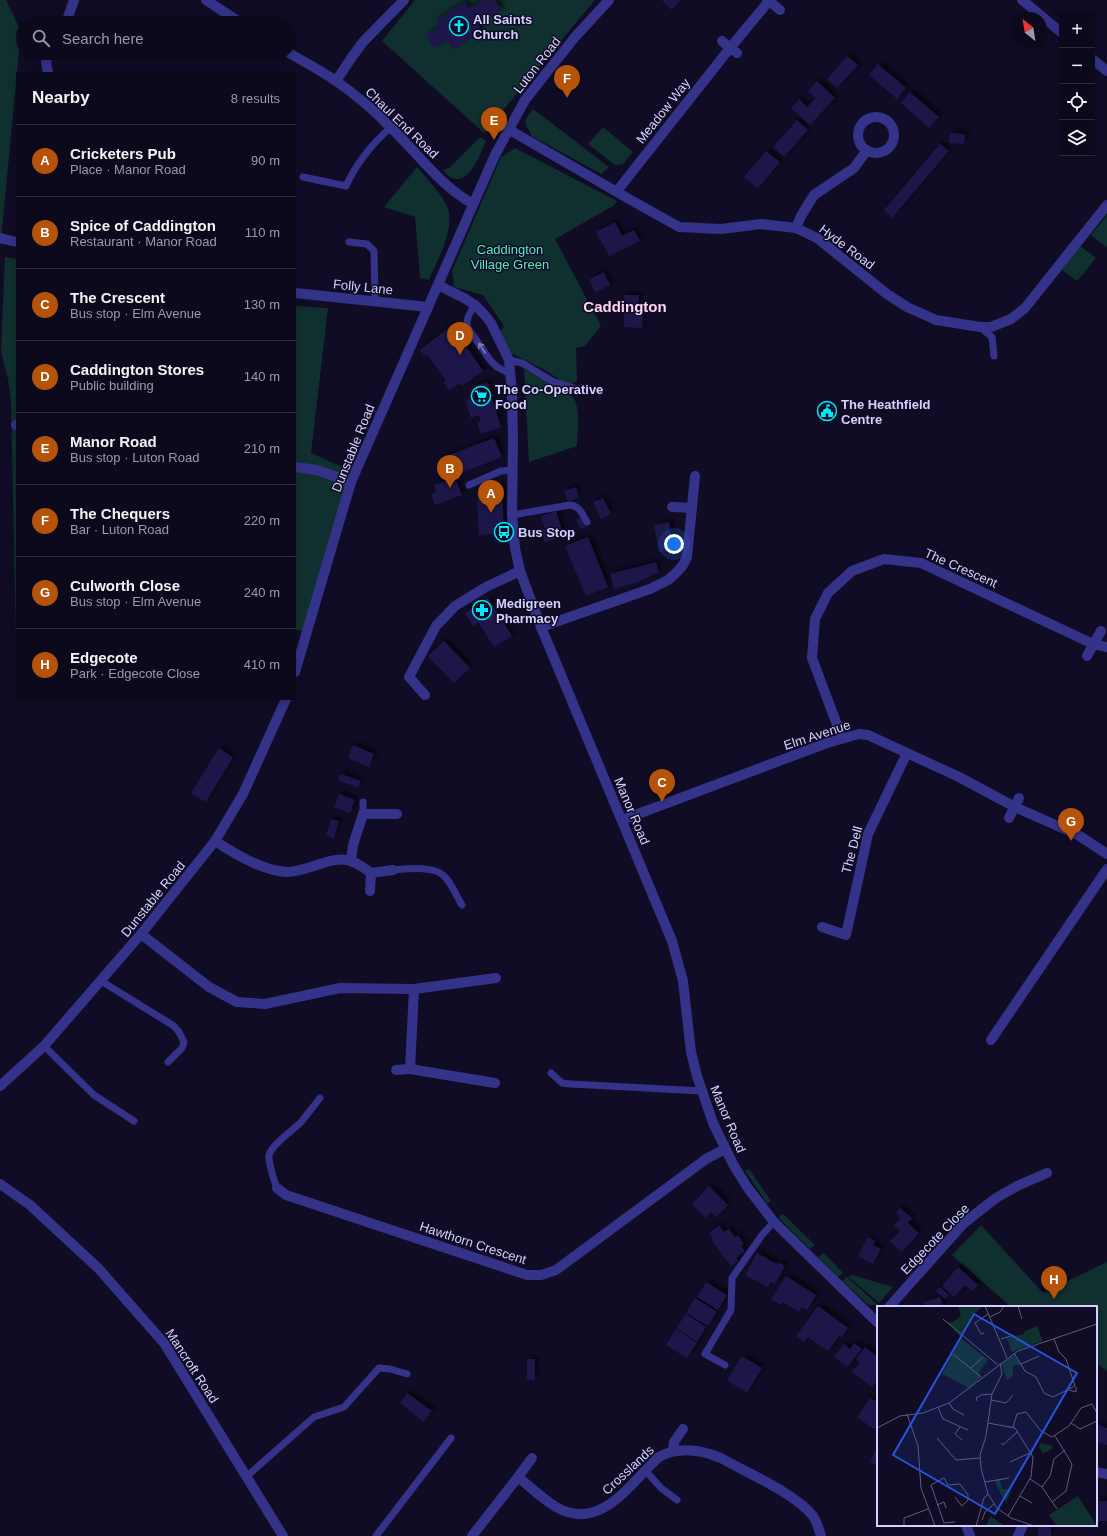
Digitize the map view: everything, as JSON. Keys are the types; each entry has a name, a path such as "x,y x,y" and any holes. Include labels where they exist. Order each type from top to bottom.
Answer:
{"street":[{"path":"68,16 74,0"},
{"path":"206,0 230,16"},
{"path":"336,81 363,42 404,0"},
{"name":"Luton Road","path":"438,285 473,204 508,129 525,100 575,37 609,0"},
{"path":"1022,0 1059,31"},
{"path":"768,1 780,10"},
{"name":"Meadow Way","path":"617,192 730,47 768,1"},
{"name":"Chaul End Road","path":"296,56 336,81 367,104 444,183 460,197 473,204"},
{"path":"47,60 48,72"},
{"path":"1095,61 1107,71"},
{"name":"Hyde Road","path":"508,129 628,199 680,226 721,229 761,224 796,228 817,238 887,294 907,307 936,320 980,328 991,327 1011,319 1026,308 1107,205"},
{"path":"796,228 814,194 854,168 867,150"},
{"path":"0,238 16,242"},
{"name":"Manor Road","path":"438,285 475,305 491,323 509,360 513,432 512,515 515,548 520,571 541,627 672,941 682,981 691,1052 701,1091 725,1148 747,1187 774,1222 877,1322"},
{"name":"Dunstable Road","path":"296,669 351,482 438,285"},
{"name":"Folly Lane","path":"296,293 428,307"},
{"path":"296,467 317,470 351,482"},
{"path":"541,627 650,590 668,580 683,565 686,557 695,476"},
{"path":"672,507 692,508"},
{"name":"The Crescent","path":"842,738 812,658 815,620 828,593 852,571 877,561 884,559 921,562 1094,644 1107,647"},
{"path":"425,695 409,677 436,626 455,606 486,587 520,571"},
{"path":"1087,656 1100,631"},
{"name":"Dunstable Road","path":"0,1086 44,1046 142,934 215,841 243,794 286,700"},
{"name":"Elm Avenue","path":"622,820 842,738 859,734 868,735 1017,802 1078,835 1107,854"},
{"name":"The Dell","path":"822,927 846,935 868,834 907,753"},
{"path":"1009,818 1017,802"},
{"path":"351,860 353,845 363,814 396,814"},
{"path":"215,841 237,855 275,871 298,871 339,859 351,860 361,865 371,873 393,870"},
{"path":"991,1040 1107,869"},
{"path":"370,891 371,873"},
{"path":"142,934 209,987 237,1002 264,1004 340,988 414,989 496,978"},
{"path":"410,1069 414,989"},
{"path":"396,1070 410,1069 495,1083"},
{"name":"Hawthorn Crescent","path":"277,1188 286,1195 527,1275 541,1276 556,1270 706,1158 725,1148"},
{"name":"Edgecote Close","path":"890,1306 964,1223 996,1198 1017,1186 1047,1173"},
{"name":"Mancroft Road","path":"0,1184 30,1205 98,1268 164,1343 283,1536"},
{"name":"Crosslands","path":"673,1452 674,1442 683,1429"},
{"name":"Crosslands","path":"518,1477 563,1511 585,1514 606,1507 616,1501 645,1470 659,1457 666,1453 684,1450 710,1454 721,1458 786,1493 799,1502 814,1517 821,1536"},
{"path":"472,1536 532,1458"},
{"path":"1097,1472 1107,1474"},
{"path":"966,1526 970,1536"},
{"path":"1018,1536 1023,1526"}],"lane":[{"path":"303,177 346,186 352,174 379,137 392,128"},
{"path":"349,242 367,244 374,251 375,301"},
{"path":"475,305 468,316 468,328 490,360 510,374"},
{"path":"980,328 992,337 994,356"},
{"path":"509,360 522,363 552,381 580,390"},
{"path":"469,485 501,471 513,470"},
{"path":"512,515 576,505 587,522"},
{"path":"363,802 363,814"},
{"path":"393,870 413,869 433,870 439,872 444,875 462,905"},
{"path":"101,981 174,1026 179,1032 184,1042 182,1048 168,1062"},
{"path":"44,1046 94,1095 134,1121"},
{"path":"551,1072 562,1082 571,1084 701,1091"},
{"path":"277,1188 273,1177 269,1155 277,1144 302,1121 320,1098"},
{"path":"725,1365 705,1354 731,1310 732,1278 762,1234 774,1222"},
{"path":"246,1477 314,1417 344,1408 379,1368 390,1368 407,1374"},
{"path":"376,1536 451,1438"},
{"path":"645,1470 665,1492 677,1500"}],"green space":[{"path":"0,0 6,0 16,21 16,60 18,60 0,250"},
{"path":"415,0 595,0 484,133 382,41"},
{"path":"533,109 609,167 601,174 532,136 525,120"},
{"path":"603,127 633,152 623,164 615,165 588,144"},
{"path":"480,137 486,141 470,172 464,177 458,179 451,177 443,170 449,168"},
{"name":"Caddington Village Green","path":"515,148 617,201 613,206 555,239 601,326 585,346 576,348 577,381 571,384 563,382 545,370 509,352 498,334 504,326 483,295 454,287 452,271 501,157"},
{"path":"417,167 440,195 449,212 446,238 429,280 420,278 415,217 384,207"},
{"path":"1107,215 1107,246 1106,247 1091,235"},
{"path":"1080,246 1096,258 1077,281 1062,270"},
{"path":"5,257 16,259 16,640 11,401 1,351"},
{"path":"296,306 328,308 311,453 349,470 308,631 296,630"},
{"path":"524,369 569,393 573,398 578,411 577,446 529,462"},
{"path":"749,1169 771,1201 767,1203 745,1171"},
{"path":"783,1214 815,1245 810,1249 778,1217"},
{"path":"981,1225 1043,1293 1107,1262 1107,1371 1097,1364 1097,1306 1010,1306 952,1255"},
{"path":"824,1253 843,1273 838,1277 818,1257"},
{"path":"852,1275 893,1287 879,1303 849,1277"},
{"path":"847,1277 878,1305 869,1305 842,1281"}],"building":[{"name":"All Saints Church","path":"483,0 495,0 501,10 478,25 482,31 453,50 447,40 434,48 426,35 440,27 436,20 465,2 469,8"},
{"path":"662,0 681,0 672,10"},
{"path":"847,56 858,65 837,88 827,79"},
{"path":"878,64 906,88 897,99 869,75"},
{"path":"817,81 835,98 810,125 791,108 799,99 807,107 816,98 808,91"},
{"path":"910,92 939,117 929,128 901,103"},
{"path":"797,120 808,130 784,157 773,147"},
{"path":"950,133 965,134 964,144 949,143"},
{"path":"940,144 949,151 892,218 884,210"},
{"path":"766,151 780,162 758,188 744,177"},
{"path":"615,222 622,236 634,230 640,241 609,256 596,232"},
{"path":"604,272 610,285 595,293 589,280"},
{"path":"624,295 639,295 638,311 643,311 642,328 624,327"},
{"path":"452,325 483,371 462,386 460,383 449,390 443,382 446,380 427,355 425,356 420,350"},
{"path":"487,382 501,427 481,434 477,422 481,421 479,415 471,418 466,402 472,394 471,390 477,388 476,386"},
{"path":"494,438 502,457 448,478 441,458"},
{"path":"455,478 462,495 435,505 431,494 436,492 434,485"},
{"path":"502,487 504,533 479,535 477,493 486,488"},
{"path":"576,487 579,498 568,501 564,491"},
{"path":"603,498 611,514 601,519 593,502"},
{"path":"556,511 563,533 555,535 555,539 545,542 541,530 545,529 541,516"},
{"path":"582,517 586,527 581,529 576,519"},
{"path":"669,522 674,549 659,552 654,525"},
{"path":"588,537 608,587 586,596 565,546"},
{"path":"656,562 659,572 638,582 614,589 610,574"},
{"path":"488,598 512,636 494,647 478,622 473,626 465,613"},
{"path":"444,641 470,668 454,683 428,656"},
{"path":"353,745 374,754 369,767 348,758"},
{"path":"219,748 233,757 206,802 191,793"},
{"path":"341,774 361,781 358,788 338,780"},
{"path":"339,794 355,800 350,813 334,807"},
{"path":"331,819 339,821 334,838 326,836"},
{"path":"709,1186 728,1205 716,1217 711,1212 706,1218 692,1204"},
{"path":"900,1208 912,1218 908,1223 919,1233 902,1252 890,1241 900,1231 894,1225 901,1218 896,1213"},
{"path":"719,1225 724,1232 729,1229 735,1237 738,1235 744,1244 741,1246 745,1251 736,1258 738,1261 731,1266 712,1241 713,1240 709,1233"},
{"path":"868,1237 875,1241 873,1245 881,1249 873,1264 858,1256"},
{"path":"757,1253 777,1264 778,1262 785,1266 775,1284 771,1282 768,1287 745,1275"},
{"path":"958,1267 978,1285 972,1291 965,1285 954,1297 942,1286"},
{"path":"786,1276 816,1295 807,1310 802,1307 799,1312 783,1302 781,1305 771,1299"},
{"path":"706,1282 727,1295 718,1310 697,1297"},
{"path":"940,1287 949,1295 945,1299 936,1291"},
{"path":"940,1297 943,1306 926,1306 924,1302"},
{"path":"695,1298 717,1312 708,1326 686,1313"},
{"path":"818,1306 848,1328 841,1338 839,1336 828,1351 808,1337 804,1342 796,1336"},
{"path":"686,1314 706,1327 697,1342 676,1328"},
{"path":"676,1329 697,1343 687,1358 666,1345"},
{"path":"854,1343 862,1349 847,1367 834,1357 844,1344 850,1349"},
{"path":"865,1347 877,1356 877,1380 872,1387 852,1372 860,1362 856,1359"},
{"path":"742,1356 762,1368 747,1393 727,1380"},
{"path":"527,1359 535,1359 535,1380 527,1380"},
{"path":"407,1393 432,1411 424,1422 400,1403"},
{"path":"870,1398 875,1401 877,1398 877,1427 875,1430 857,1417"},
{"path":"1098,1425 1107,1428 1107,1445 1097,1442"},
{"path":"877,1447 877,1466 870,1462"},
{"path":"1098,1501 1107,1501 1107,1521 1097,1521"},
{"path":"1038,1527 1051,1527 1051,1536 1038,1536"}],"place":[{"name":"All Saints Church","path":"459,26"},
{"name":"The Chequers","path":"567,98"},
{"name":"Manor Road","path":"494,140"},
{"name":"Caddington Stores","path":"460,355"},
{"name":"The Co-Operative Food","path":"481,396"},
{"name":"The Heathfield Centre","path":"827,411"},
{"name":"Spice of Caddington","path":"450,488"},
{"name":"Cricketers Pub","path":"491,513"},
{"name":"Bus Stop","path":"504,532"},
{"name":"Medigreen Pharmacy","path":"482,610"},
{"name":"The Crescent","path":"662,802"},
{"name":"Culworth Close","path":"1071,841"},
{"name":"Edgecote","path":"1054,1299"}],"district":[{"name":"Caddington","path":"625,306"}]}
